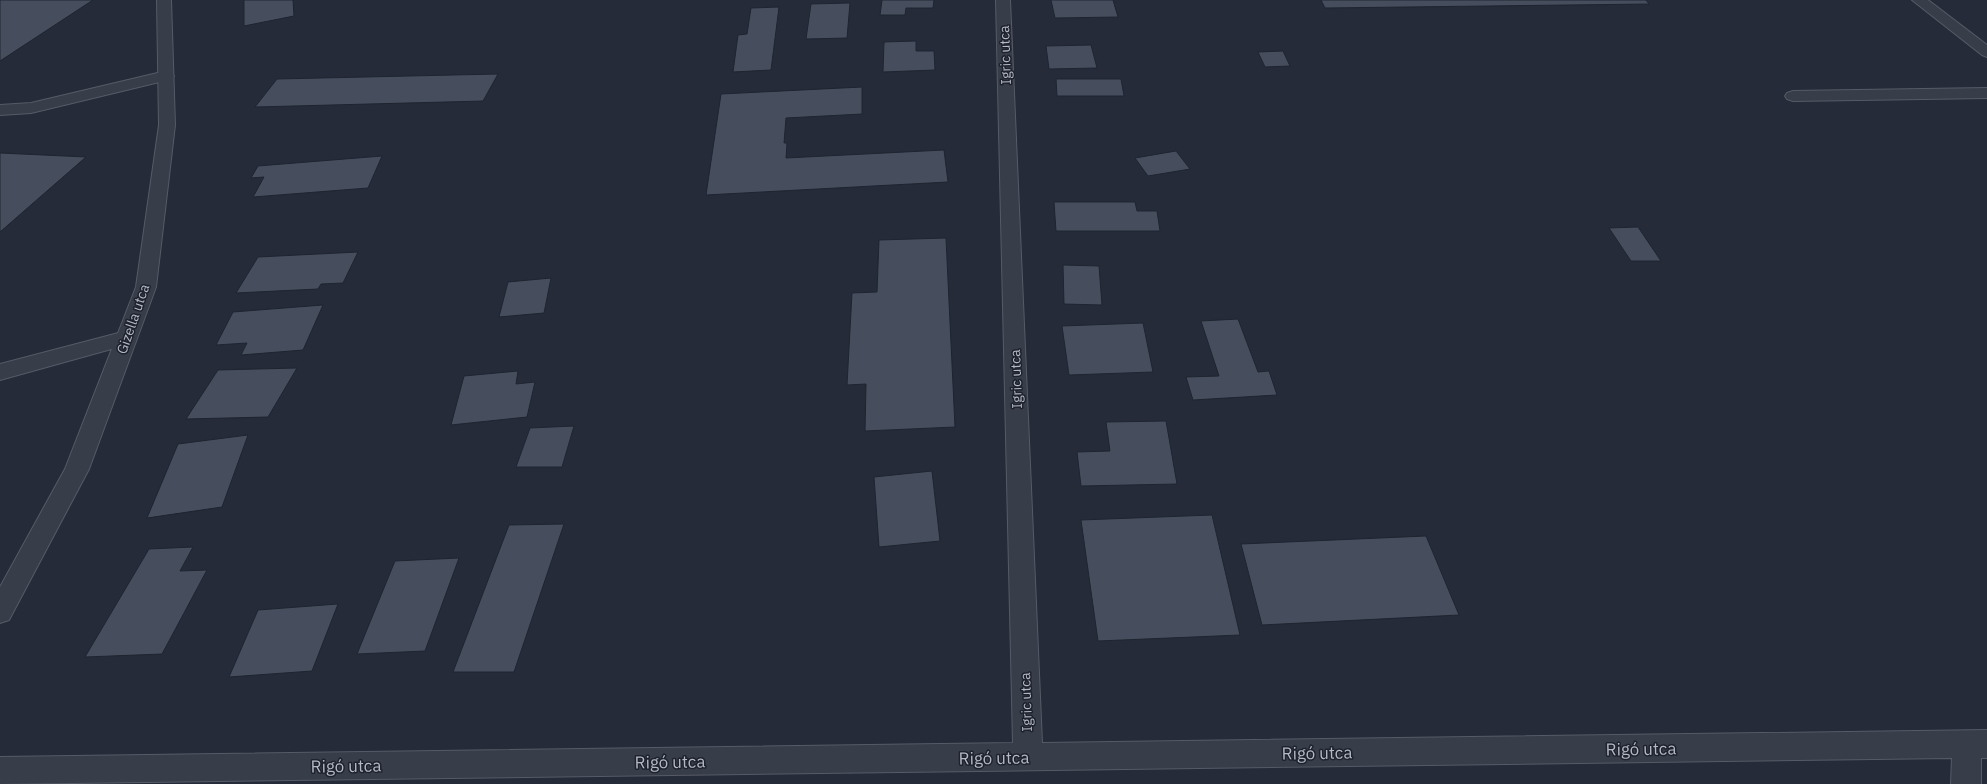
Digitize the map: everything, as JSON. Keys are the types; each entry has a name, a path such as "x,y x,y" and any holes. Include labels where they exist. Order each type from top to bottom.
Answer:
{"street":[{"name":"Gizella utca","path":"0,612 77,469 146,287 168,124 164,0"},
{"name":"Igric utca","path":"1003,0 1028,757"},
{"path":"1919,0 1987,52"},
{"path":"0,110 31,108 166,76"},
{"path":"1792,96 1987,94"},
{"path":"0,372 126,338"},
{"path":"1966,784 1977,744"},
{"name":"Rigó utca","path":"0,771 1977,744"}],"building":[{"path":"0,0 93,0 0,61"},
{"path":"244,0 293,0 294,16 244,26"},
{"path":"882,0 934,0 933,8 906,8 905,15 880,15"},
{"path":"1051,0 1113,0 1118,17 1055,18"},
{"path":"1321,0 1646,0 1649,4 1325,8"},
{"path":"850,3 847,38 806,39 811,4"},
{"path":"779,7 771,70 733,72 738,35 747,34 751,8"},
{"path":"916,41 916,51 934,51 935,70 883,72 884,42"},
{"path":"1091,45 1097,68 1049,69 1046,46"},
{"path":"1283,51 1290,66 1265,67 1258,52"},
{"path":"498,74 483,101 255,107 277,79"},
{"path":"1056,79 1121,79 1124,96 1057,96"},
{"path":"862,87 862,114 786,118 784,143 787,143 786,158 944,150 948,182 706,195 721,94"},
{"path":"1176,151 1190,169 1148,176 1135,158"},
{"path":"0,153 86,157 0,232"},
{"path":"382,156 368,188 253,197 264,177 251,178 258,166"},
{"path":"1054,202 1135,202 1137,211 1157,211 1160,231 1056,231"},
{"path":"1638,227 1661,261 1631,261 1609,228"},
{"path":"946,238 955,427 865,431 866,384 847,385 852,293 877,292 879,240"},
{"path":"358,252 343,283 321,284 318,289 236,293 258,257"},
{"path":"1063,265 1099,266 1102,305 1064,304"},
{"path":"551,278 544,313 499,317 508,282"},
{"path":"323,305 303,350 241,355 247,343 216,345 233,312"},
{"path":"1238,319 1258,372 1269,371 1277,395 1193,400 1186,377 1219,376 1201,321"},
{"path":"1143,323 1153,372 1069,375 1062,326"},
{"path":"297,368 268,417 186,419 218,370"},
{"path":"518,371 516,384 535,382 527,417 451,425 464,376"},
{"path":"1166,421 1177,484 1081,486 1077,452 1110,451 1106,422"},
{"path":"574,426 562,467 516,467 530,428"},
{"path":"248,435 222,507 147,518 178,444"},
{"path":"932,471 940,541 879,547 874,477"},
{"path":"1212,515 1240,635 1098,641 1081,520"},
{"path":"564,524 514,672 453,672 509,525"},
{"path":"1426,536 1459,615 1262,625 1241,544"},
{"path":"193,547 180,571 207,570 162,654 85,657 149,549"},
{"path":"459,558 425,651 357,654 395,561"},
{"path":"338,604 312,671 229,677 258,610"}]}
